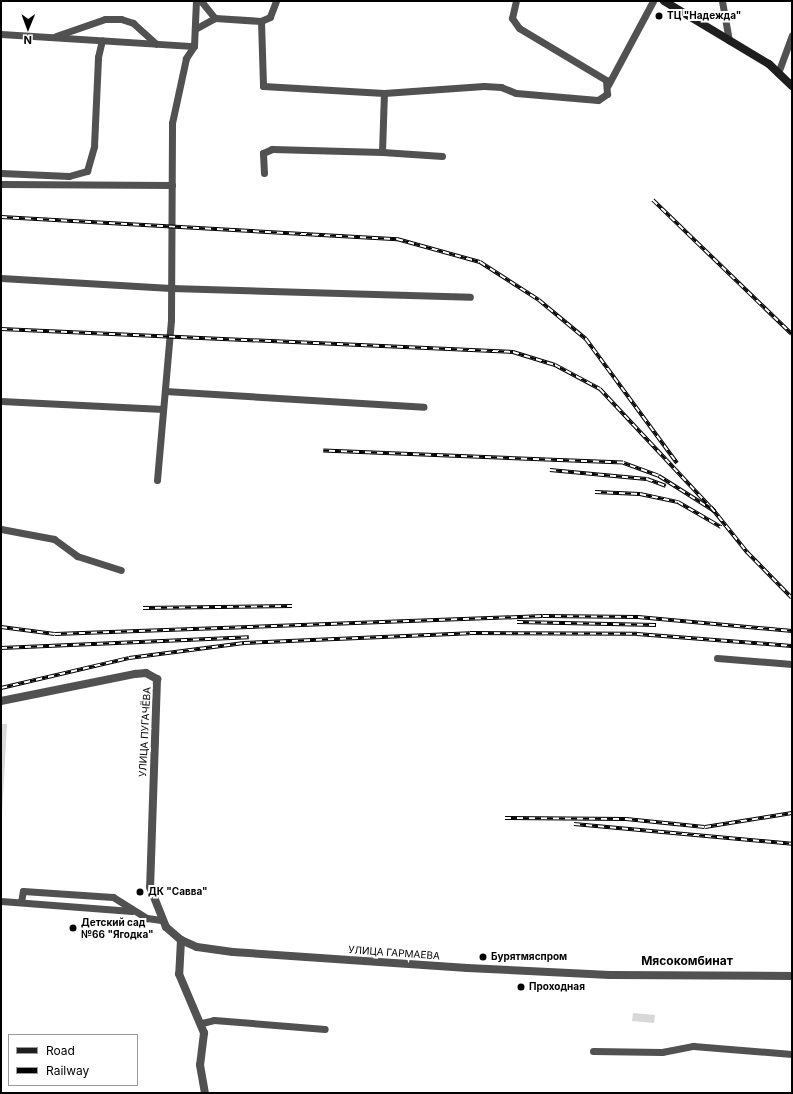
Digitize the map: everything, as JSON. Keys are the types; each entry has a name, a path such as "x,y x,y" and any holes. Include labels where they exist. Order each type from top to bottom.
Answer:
{"main road":[{"path":"664,1 729,40 778,73 792,86"}],"street":[{"path":"157,480 165,391 171,288 172,124 178,87 186,58 194,46 196,1"},
{"path":"201,1 215,18"},
{"path":"195,29 215,18 261,21 270,17 276,1"},
{"path":"516,1 512,18 519,28 573,58 608,85"},
{"path":"261,21 263,86 384,93 484,86 501,87 516,93 598,100 607,94 608,85 653,1"},
{"path":"722,1 729,40"},
{"path":"53,37 105,19 121,19 133,23 156,44"},
{"path":"1,34 194,46"},
{"path":"778,73 786,44 792,35"},
{"path":"1,173 69,176 87,171 94,146 98,57 102,40"},
{"path":"382,152 384,93"},
{"path":"264,173 263,153 272,149 382,152 442,156"},
{"path":"1,184 172,185"},
{"path":"1,278 171,288 470,297"},
{"path":"165,391 424,407"},
{"path":"1,401 163,409"},
{"path":"1,529 54,540 77,556 121,570"},
{"path":"717,658 792,664"},
{"name":"УЛИЦА ПУГАЧЁВА","path":"1,701 136,674 146,673 158,679 148,871 152,900 161,920"},
{"path":"21,902 22,891 113,897 136,911 161,920 181,940 179,974 202,1023 200,1065 205,1093"},
{"path":"1,901 136,911"},
{"name":"УЛИЦА ГАРМАЕВА","path":"181,940 233,952 467,968 610,975 792,976"},
{"path":"202,1023 214,1020 325,1030"},
{"path":"593,1051 662,1052 693,1046 792,1054"}],"shaded area":[{"path":"1,724 7,724 2,815 1,815"},
{"path":"633,1013 655,1015 654,1023 632,1021"}],"railway":[{"path":"653,200 792,334"},
{"path":"1,217 397,239 480,262 539,300 586,339 677,463"},
{"path":"1,329 513,352 555,365 600,389 715,512 658,476 623,463 323,451"},
{"path":"550,470 647,479 666,486"},
{"path":"595,492 640,494 678,502 721,527"},
{"path":"711,507 747,552 792,598"},
{"path":"143,608 292,606"},
{"path":"1,627 55,634 543,616 638,617 792,631"},
{"path":"517,622 656,625"},
{"path":"1,688 129,658 244,643 470,633 637,634 792,646"},
{"path":"1,648 249,637"},
{"path":"505,818 626,819 705,827 792,813"},
{"path":"574,824 792,844"}],"place":[{"name":"ТЦ \"Надежда\"","path":"659,16"},
{"name":"ДК \"Савва\"","path":"140,892"},
{"name":"Детский сад №66 \"Ягодка\"","path":"73,928"},
{"name":"Бурятмяспром","path":"483,957"},
{"name":"Проходная","path":"521,987"}],"district":[{"name":"Мясокомбинат","path":"687,961"}]}
